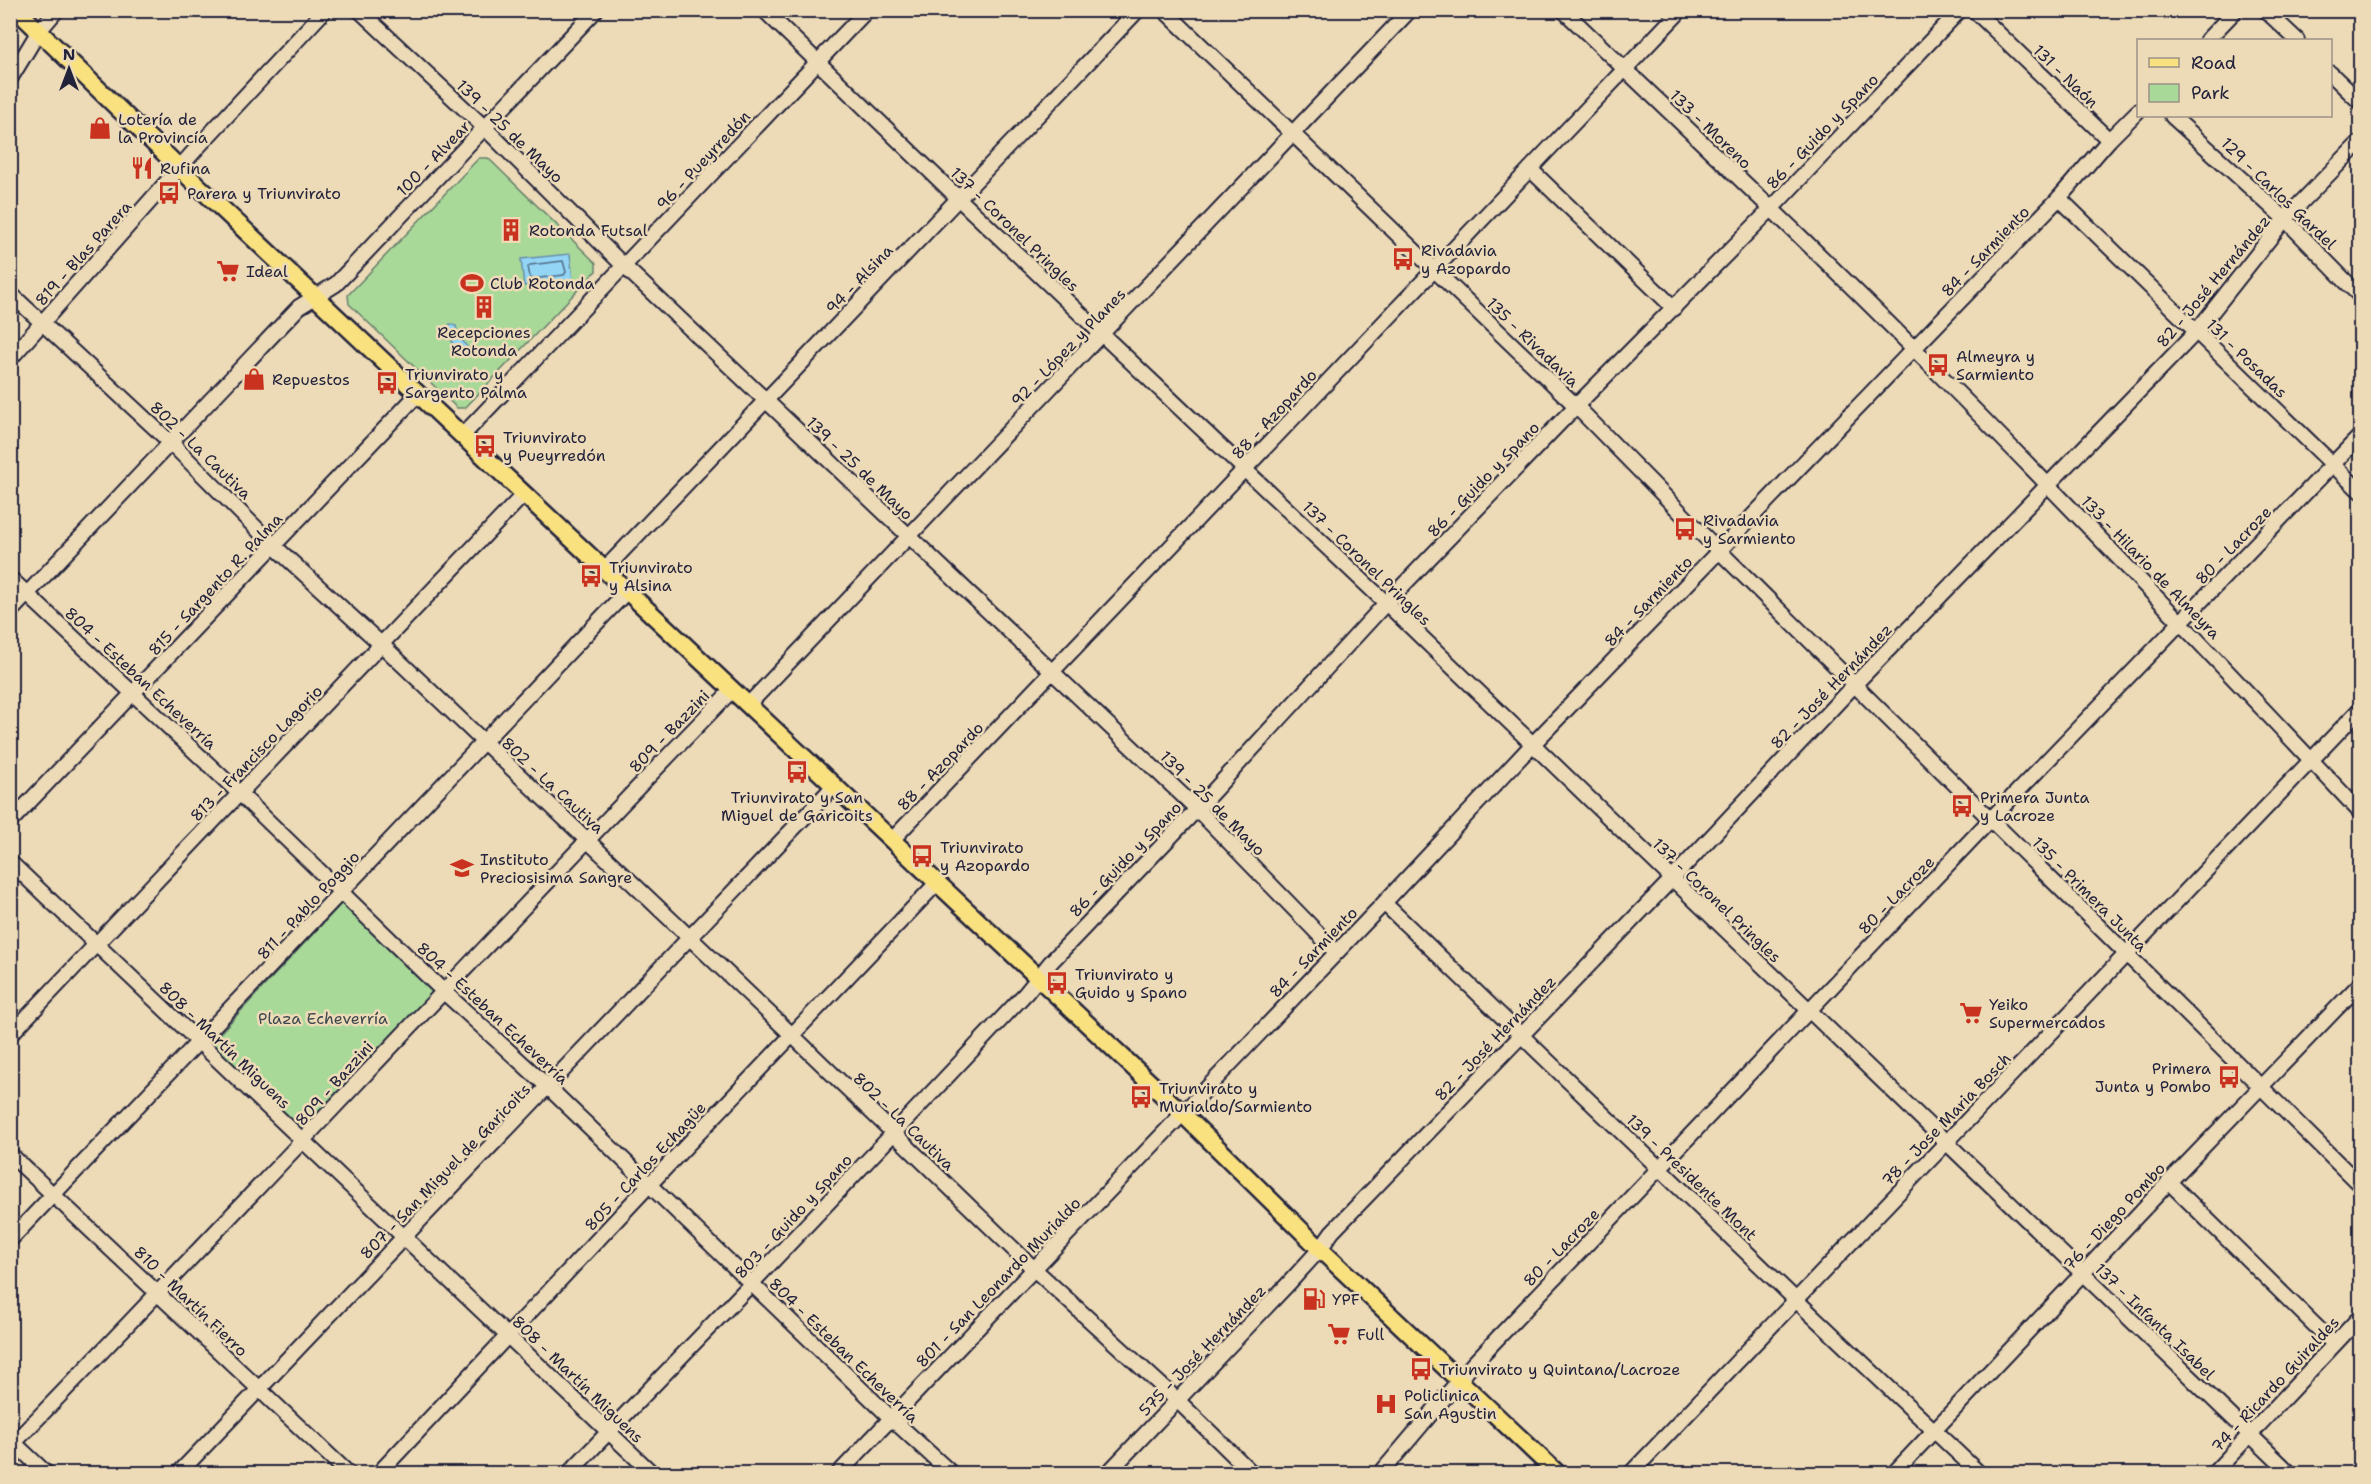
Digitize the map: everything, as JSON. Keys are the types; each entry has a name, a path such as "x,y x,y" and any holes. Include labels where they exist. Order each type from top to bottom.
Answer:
{"main road":[{"path":"18,10 418,394 1182,1113 1320,1249 1558,1473"}],"street":[{"path":"10,79 39,31 57,10"},
{"name":"819 - Blas Parera","path":"10,359 197,148 325,10"},
{"name":"139 - 25 de Mayo","path":"359,10 485,128 624,267 1197,808 1336,952"},
{"name":"100 - Alvear","path":"10,612 299,307 336,284 596,10"},
{"name":"137 - Coronel Pringles","path":"764,10 959,199 1386,603 1671,880 1946,1142"},
{"name":"96 - Pueyrredón","path":"463,435 867,10"},
{"name":"94 - Alsina","path":"604,570 1137,10"},
{"name":"135 - Rivadavia","path":"1164,10 1576,406 1719,551"},
{"name":"92 - López y Planes","path":"748,705 1294,135 1410,10"},
{"name":"133 - Moreno","path":"1563,10 1914,349"},
{"name":"88 - Azopardo","path":"892,840 1681,10"},
{"name":"86 - Guido y Spano","path":"1038,978 1386,603 1771,209 1960,10"},
{"name":"131 - Naón","path":"1974,10 2109,140"},
{"path":"2209,39 2236,10"},
{"path":"2265,10 2296,39"},
{"path":"2332,74 2361,102"},
{"name":"84 - Sarmiento","path":"1182,1113 1532,745 2059,198 2109,140 2137,113"},
{"name":"129 - Carlos Gardel","path":"2173,117 2285,219 2361,296"},
{"name":"82 - José Hernández","path":"1320,1249 1332,1232 1671,880 1854,685 2196,332 2285,219 2361,142"},
{"path":"1530,169 1674,308"},
{"name":"131 - Posadas","path":"2059,198 2361,491"},
{"name":"802 - La Cautiva","path":"10,293 171,443 274,546 382,645 792,1035 1033,1268 1253,1473"},
{"name":"133 - Hilario de Almeyra","path":"1914,349 2181,622 2361,812"},
{"name":"815 - Sargento R. Palma","path":"10,822 418,394"},
{"name":"80 - Lacroze","path":"1380,1473 1458,1380 1991,819 2361,436"},
{"name":"813 - Francisco Lagorio","path":"10,1035 524,494"},
{"name":"135 - Primera Junta","path":"1719,551 2361,1185"},
{"name":"804 - Esteban Echeverría","path":"10,578 240,794 443,991 548,1087 891,1418 952,1473"},
{"name":"811 - Pablo Poggio","path":"10,1240 199,1044 627,591"},
{"name":"809 - Bazzini","path":"12,1443 732,690"},
{"name":"78 - Jose Maria Bosch","path":"1630,1473 2361,709"},
{"name":"807 - San Miguel de Garicoits","path":"178,1473 405,1238 834,786"},
{"name":"808 - Martín Miguens","path":"10,862 653,1473"},
{"name":"805 - Carlos Echagüe","path":"378,1473 937,883"},
{"name":"139 - Presidente Mont","path":"1384,903 1797,1301 1980,1473"},
{"name":"803 - Guido y Spano","path":"568,1473 751,1284 1038,978"},
{"name":"76 - Diego Pombo","path":"1893,1473 2169,1182 2262,1087 2355,1000 2361,984"},
{"name":"801 - San Leonardo Murialdo","path":"838,1473 1182,1113"},
{"name":"137 - Infanta Isabel","path":"1946,1142 2291,1473"},
{"name":"810 - Martín Fierro","path":"10,1154 349,1473"},
{"path":"2169,1182 2334,1344"},
{"name":"575 - José Hernández","path":"1107,1473 1320,1249"},
{"name":"74 - Ricardo Guiraldes","path":"2213,1473 2361,1317"},
{"path":"12,1443 47,1473"}],"green space":[{"name":"Club Rotonda","path":"479,158 488,158 596,263 596,271 465,408 457,408 349,304 348,295"},
{"name":"Plaza Echeverría","path":"342,903 436,990 303,1132 209,1045"}],"water":[{"path":"570,254 573,280 524,286 521,259"},
{"path":"450,324 456,326 458,335 468,348 466,353 453,352 452,338 447,329"}],"place":[{"name":"Lotería de la Provincía","path":"100,128"},
{"name":"Rufina","path":"142,168"},
{"name":"Parera y Triunvirato","path":"169,193"},
{"name":"Rotonda Futsal","path":"511,230"},
{"name":"Rivadavia y Azopardo","path":"1403,259"},
{"name":"Ideal","path":"228,271"},
{"name":"Club Rotonda","path":"472,283"},
{"name":"Recepciones Rotonda","path":"484,307"},
{"name":"Almeyra y Sarmiento","path":"1938,365"},
{"name":"Repuestos","path":"254,379"},
{"name":"Triunvirato y Sargento Palma","path":"387,383"},
{"name":"Triunvirato y Pueyrredón","path":"485,446"},
{"name":"Rivadavia y Sarmiento","path":"1685,529"},
{"name":"Triunvirato y Alsina","path":"591,576"},
{"name":"Triunvirato y San Miguel de Garicoits","path":"797,772"},
{"name":"Primera Junta y Lacroze","path":"1962,806"},
{"name":"Triunvirato y Azopardo","path":"922,856"},
{"name":"Instituto Preciosisima Sangre","path":"462,868"},
{"name":"Triunvirato y Guido y Spano","path":"1057,983"},
{"name":"Yeiko Supermercados","path":"1971,1013"},
{"name":"Primera Junta y Pombo","path":"2229,1077"},
{"name":"Triunvirato y Murialdo/Sarmiento","path":"1141,1097"},
{"name":"YPF","path":"1314,1299"},
{"name":"Full","path":"1339,1334"},
{"name":"Triunvirato y Quintana/Lacroze","path":"1421,1369"},
{"name":"Policlinica San Agustin","path":"1386,1404"}]}
